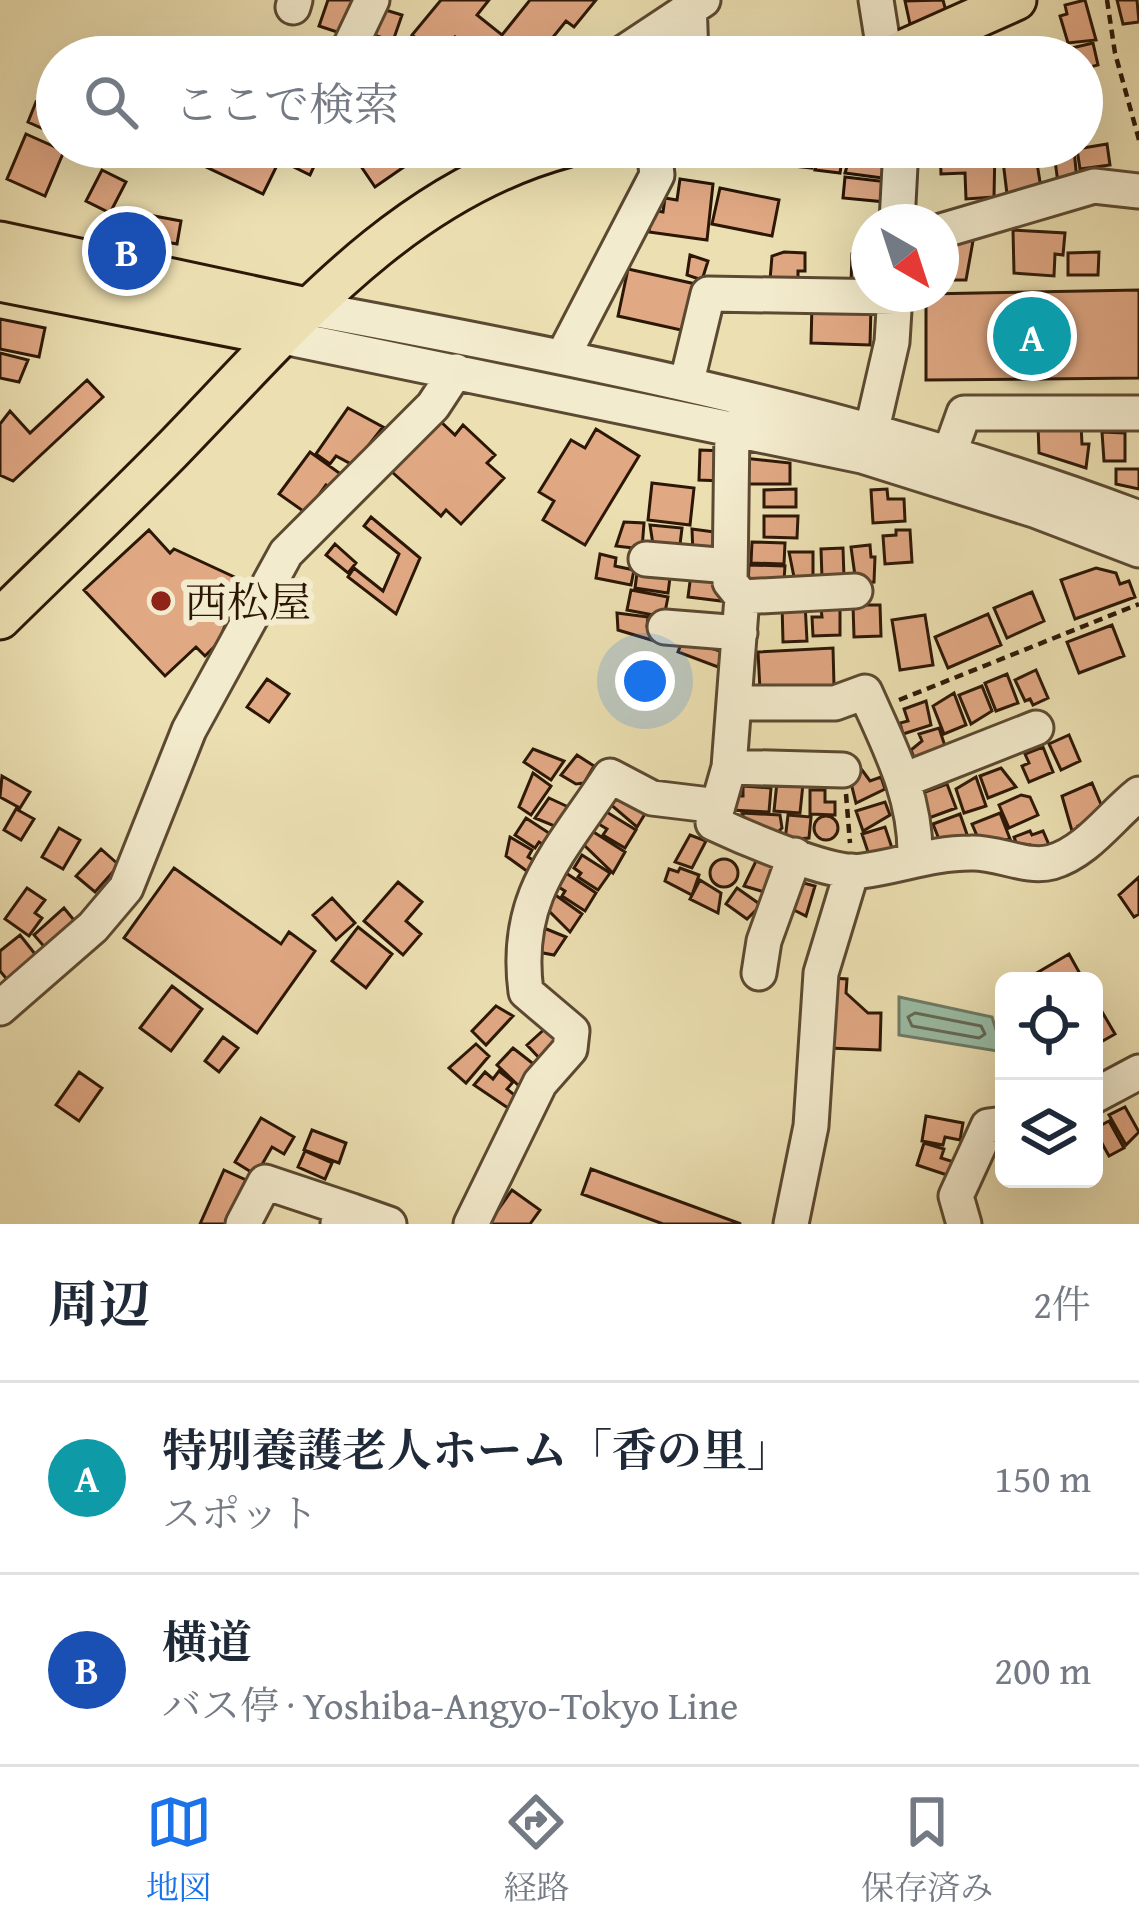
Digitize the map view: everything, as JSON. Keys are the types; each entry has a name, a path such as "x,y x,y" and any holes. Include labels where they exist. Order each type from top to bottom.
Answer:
{"main road":[{"path":"938,36 1016,0"},
{"path":"0,619 307,308 440,202 507,168"},
{"path":"0,242 307,308"},
{"path":"0,280 279,336"}],"street":[{"path":"355,36 372,0"},
{"path":"876,0 890,36"},
{"path":"647,36 694,3"},
{"path":"692,36 694,3"},
{"path":"563,356 657,175 656,168"},
{"path":"895,204 898,168"},
{"path":"959,226 1094,186 1139,191"},
{"path":"687,381 708,294 851,295"},
{"path":"307,308 687,381 950,452 1139,518"},
{"path":"872,430 894,312"},
{"path":"279,336 732,428 902,468 1139,550"},
{"path":"0,1008 93,927 126,888 189,730 286,553 433,406 456,371"},
{"path":"950,452 964,413 1139,413"},
{"path":"732,428 740,633 729,767 713,823 852,871 915,856 1003,854 1035,865 1073,853 1139,794"},
{"path":"646,559 736,582 854,591"},
{"path":"665,627 740,633"},
{"path":"735,703 835,703 865,692 904,779 916,819 915,856"},
{"path":"904,779 1036,728"},
{"path":"729,767 843,770"},
{"path":"471,1224 540,1083 570,1048 572,1031 526,992 520,950 529,901 610,776 652,798 718,806"},
{"path":"759,973 764,941 795,855"},
{"path":"793,1223 811,1126 821,973 852,871"},
{"path":"1103,1091 1139,1072"},
{"path":"964,1224 956,1196 988,1126 995,1125"},
{"path":"243,1224 265,1182 344,1217 389,1224"}],"path":[{"path":"1107,0 1114,53 1139,140"},
{"path":"873,710 1139,604"},
{"path":"843,770 852,871"}],"water":[{"path":"899,997 992,1017 995,1051 899,1035"}],"building":[{"path":"328,0 353,0 356,5 340,33 319,26"},
{"path":"441,0 489,0 477,15 502,35 530,0 596,0 574,27 566,21 554,36 412,35"},
{"path":"943,0 947,15 910,24 905,1"},
{"path":"1085,0 1095,36 1066,36 1060,16 1067,14 1065,5"},
{"path":"1117,0 1137,0 1139,22 1123,24"},
{"path":"379,8 402,15 395,36 370,34"},
{"path":"36,102 36,126 28,122"},
{"path":"26,134 36,138 36,168 57,168 45,196 7,179"},
{"path":"1107,144 1110,165 1103,166 1103,145"},
{"path":"208,168 276,168 263,194"},
{"path":"362,168 402,168 375,187"},
{"path":"846,168 892,168 890,179 845,173"},
{"path":"941,168 995,168 994,197 966,199 965,173 941,174"},
{"path":"1004,168 1038,168 1041,188 1007,194"},
{"path":"1056,168 1076,168 1077,180 1058,183"},
{"path":"102,170 126,182 110,213 86,201"},
{"path":"845,177 888,182 886,202 843,198"},
{"path":"680,179 713,184 707,240 649,232 652,210 663,212 665,198 677,200"},
{"path":"720,188 779,200 772,236 712,224"},
{"path":"138,213 181,221 177,244 133,236"},
{"path":"1013,230 1065,233 1063,255 1055,254 1054,276 1014,273"},
{"path":"959,241 973,241 966,280 959,280"},
{"path":"1099,252 1098,275 1068,275 1068,253"},
{"path":"805,253 805,271 798,271 798,281 770,280 772,256"},
{"path":"690,255 708,261 702,280 687,275"},
{"path":"628,269 700,285 690,332 618,316"},
{"path":"1139,290 1139,378 926,380 926,312 959,312 959,293"},
{"path":"812,304 851,305 851,312 871,312 870,345 811,343"},
{"path":"0,319 45,328 39,357 0,349"},
{"path":"0,353 28,360 19,382 0,378"},
{"path":"87,380 103,397 13,481 0,475 0,424 10,411 30,433"},
{"path":"348,408 383,427 353,465 336,456 330,464 316,454"},
{"path":"439,420 455,435 463,425 495,455 487,463 504,478 461,524 446,510 441,516 392,472"},
{"path":"1081,424 1082,444 1089,444 1086,468 1039,453 1038,425"},
{"path":"596,429 639,456 585,545 543,520 554,501 539,492 571,440 585,448"},
{"path":"1102,432 1125,433 1125,461 1104,461"},
{"path":"700,450 723,451 722,481 699,480"},
{"path":"310,452 342,475 332,488 326,485 306,513 279,494"},
{"path":"743,458 790,463 790,484 743,484"},
{"path":"1116,469 1139,469 1139,489 1116,484"},
{"path":"652,483 694,488 690,525 648,520"},
{"path":"796,489 796,507 764,507 764,490"},
{"path":"887,489 888,499 904,499 905,521 873,523 871,490"},
{"path":"764,516 798,516 797,538 764,537"},
{"path":"371,517 420,558 396,614 348,577 354,568 383,591 399,554 364,526"},
{"path":"624,522 644,523 642,549 616,546"},
{"path":"650,525 682,528 679,553 654,551"},
{"path":"692,529 722,533 718,559 693,555"},
{"path":"149,530 170,553 174,549 243,581 218,643 205,656 196,647 165,676 84,590"},
{"path":"896,530 910,530 912,562 885,564 883,536 896,535"},
{"path":"752,542 785,543 784,564 751,563"},
{"path":"335,544 356,563 348,573 326,555"},
{"path":"870,545 871,557 875,557 874,582 856,583 851,547"},
{"path":"843,548 844,578 822,578 821,549"},
{"path":"789,552 813,552 813,582 795,582"},
{"path":"600,554 616,558 615,566 634,570 631,585 596,578"},
{"path":"749,565 785,566 784,580 748,585"},
{"path":"1096,568 1116,573 1120,584 1129,581 1135,597 1075,619 1061,580"},
{"path":"671,570 668,593 635,588 637,573"},
{"path":"691,574 723,582 721,601 688,597"},
{"path":"631,590 668,597 664,617 627,610"},
{"path":"1032,592 1044,621 1007,638 994,608"},
{"path":"805,603 807,641 783,642 782,604"},
{"path":"853,605 880,605 881,636 854,637"},
{"path":"840,608 840,635 813,636 812,617 822,617 821,609"},
{"path":"617,613 648,617 647,626 660,628 658,642 618,630"},
{"path":"988,614 1001,645 948,668 935,637"},
{"path":"925,615 933,665 900,670 892,620"},
{"path":"1112,625 1124,656 1079,673 1067,642"},
{"path":"683,639 723,652 718,667 678,652"},
{"path":"833,648 834,686 760,690 758,652"},
{"path":"1036,670 1048,698 1033,705 1030,699 1025,701 1015,680"},
{"path":"1007,674 1018,703 996,711 985,683"},
{"path":"267,679 289,694 269,722 247,707"},
{"path":"982,686 992,711 971,724 959,695"},
{"path":"954,693 966,725 944,734 933,706"},
{"path":"926,701 931,725 903,734 900,723 908,721 904,709"},
{"path":"939,728 946,749 915,760 911,750 922,741 919,734"},
{"path":"1069,735 1080,761 1061,770 1049,744"},
{"path":"1043,747 1053,772 1029,782 1022,766 1029,763 1025,754"},
{"path":"533,749 564,761 551,780 524,762"},
{"path":"577,755 594,766 584,783 576,784 561,775"},
{"path":"1001,768 1016,787 988,798 980,776"},
{"path":"862,770 870,781 881,777 885,789 856,803 849,775"},
{"path":"533,773 551,786 531,815 519,807"},
{"path":"2,776 30,792 20,808 0,797"},
{"path":"976,777 986,806 964,813 956,789"},
{"path":"777,782 803,784 800,813 774,811"},
{"path":"1092,783 1105,814 1078,826 1081,834 1074,838 1062,796"},
{"path":"947,784 956,808 926,819 917,795"},
{"path":"743,786 771,788 769,812 731,810 732,796 743,796"},
{"path":"619,790 648,809 637,827 610,804"},
{"path":"810,790 825,790 825,802 835,802 835,815 810,814"},
{"path":"1021,795 1030,797 1038,815 1009,828 999,805"},
{"path":"549,798 577,811 564,830 535,818"},
{"path":"885,802 890,815 863,831 856,811"},
{"path":"16,809 34,819 21,840 4,830"},
{"path":"605,811 636,830 625,848 603,835 607,829 597,823"},
{"path":"742,813 780,815 782,828 778,832 748,830"},
{"path":"1000,813 1010,839 981,845 972,824"},
{"path":"960,814 970,843 942,847 933,824"},
{"path":"788,815 811,817 809,838 785,840"},
{"path":"826,816 835,819 835,837 826,840 817,837 814,828 817,819"},
{"path":"526,818 555,837 547,847 539,842 535,848 515,835"},
{"path":"885,827 892,848 869,855 862,834"},
{"path":"59,828 80,840 63,869 42,857"},
{"path":"592,831 625,852 613,873 584,845"},
{"path":"1030,831 1032,835 1043,831 1053,854 1034,855 1030,845 1019,850 1014,837"},
{"path":"690,835 706,841 692,868 675,862"},
{"path":"510,837 532,850 528,857 538,863 531,874 506,856"},
{"path":"101,849 119,865 95,892 76,876"},
{"path":"582,855 610,873 598,890 578,877 581,873 574,868"},
{"path":"724,859 734,863 738,873 734,883 724,887 714,883 710,873 714,863"},
{"path":"756,861 776,867 768,893 744,886"},
{"path":"174,868 281,944 289,932 315,951 257,1033 124,938"},
{"path":"680,868 699,875 692,895 665,881 669,869 678,872"},
{"path":"566,873 596,893 585,911 562,896 565,891 557,886"},
{"path":"1139,877 1139,914 1134,917 1119,895"},
{"path":"700,880 721,893 718,913 690,899"},
{"path":"796,881 815,886 806,916 788,907"},
{"path":"398,882 422,902 406,921 421,934 403,955 364,921"},
{"path":"27,888 45,900 35,913 42,918 29,936 5,919"},
{"path":"737,888 761,905 747,919 726,904"},
{"path":"554,894 582,914 570,932 545,907"},
{"path":"332,898 355,923 336,940 313,915"},
{"path":"64,908 78,925 48,951 34,935"},
{"path":"358,927 392,954 366,988 332,961"},
{"path":"544,928 566,937 554,955 538,952"},
{"path":"20,935 39,959 9,982 0,971 0,951"},
{"path":"1069,954 1079,972 1038,972"},
{"path":"831,978 847,979 846,993 868,1013 881,1013 880,1050 828,1048"},
{"path":"172,986 202,1009 171,1051 140,1028"},
{"path":"496,1006 513,1016 486,1045 472,1031"},
{"path":"1103,1013 1115,1034 1103,1041"},
{"path":"549,1025 561,1038 543,1062 527,1045"},
{"path":"223,1037 238,1048 219,1072 205,1061"},
{"path":"476,1044 489,1056 466,1083 449,1068"},
{"path":"513,1048 540,1069 519,1086 497,1065"},
{"path":"499,1071 513,1082 507,1089 517,1097 508,1108 474,1085 485,1072 493,1079"},
{"path":"79,1072 102,1088 79,1121 56,1105"},
{"path":"1125,1107 1139,1132 1126,1145 1109,1115"},
{"path":"926,1116 963,1123 960,1140 945,1137 943,1145 922,1141"},
{"path":"261,1118 294,1137 284,1154 272,1147 256,1175 235,1162"},
{"path":"1109,1121 1124,1148 1109,1156 1103,1145 1103,1124"},
{"path":"312,1130 346,1143 339,1163 304,1150"},
{"path":"924,1143 944,1149 941,1158 954,1162 950,1176 917,1165"},
{"path":"305,1151 332,1163 325,1179 298,1167"},
{"path":"591,1169 741,1224 663,1224 582,1194"},
{"path":"224,1170 246,1180 240,1192 252,1197 237,1224 200,1224"},
{"path":"512,1190 540,1210 530,1224 488,1224"}],"place":[{"name":"横道","path":"127,251"},
{"name":"特別養護老人ホーム「香の里」","path":"1032,336"},
{"name":"西松屋","path":"161,601"}]}
